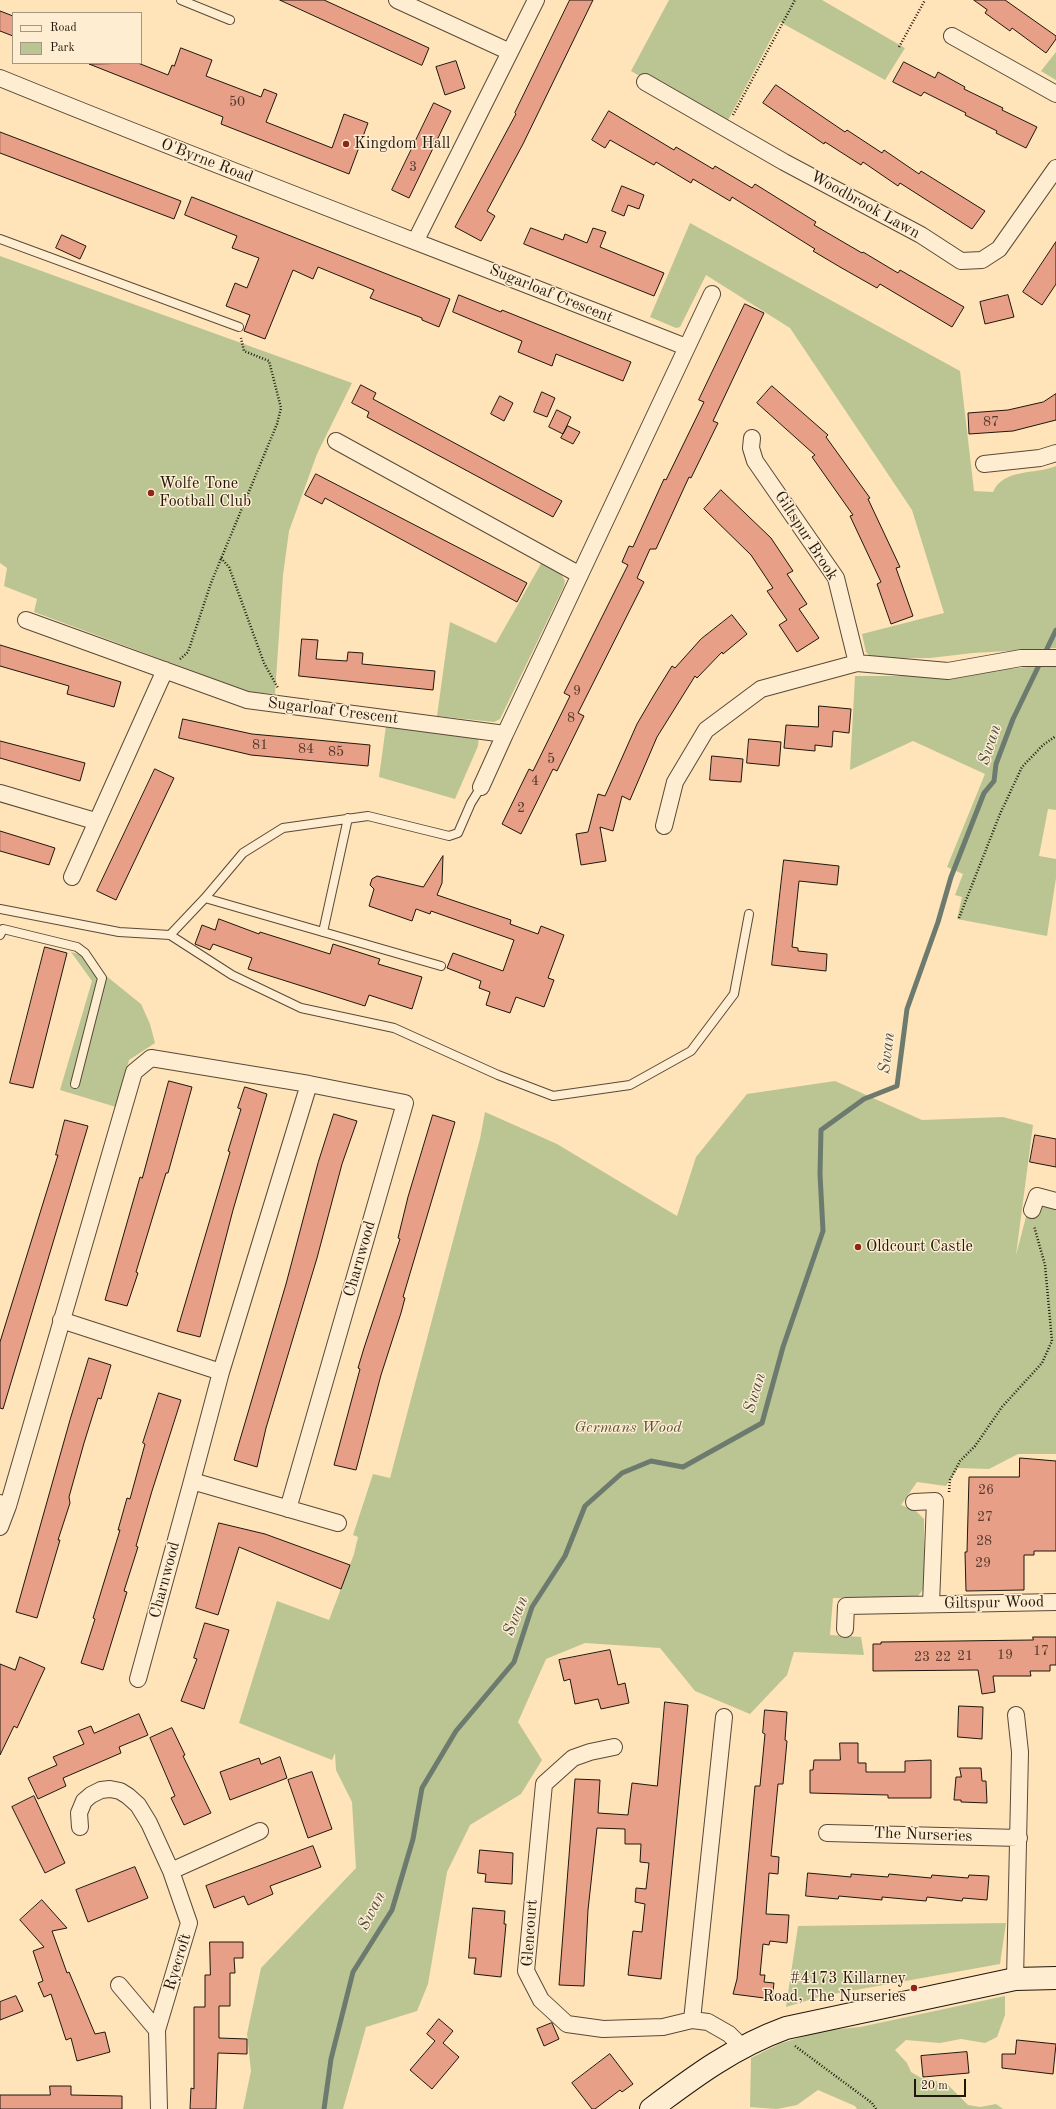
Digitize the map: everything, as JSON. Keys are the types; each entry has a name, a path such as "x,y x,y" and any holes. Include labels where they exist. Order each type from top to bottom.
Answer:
{"main road":[{"path":"651,2109 711,2064 742,2047 786,2028 1015,1979 1056,1978"}],"street":[{"path":"398,0 510,52"},
{"path":"416,240 536,0"},
{"path":"952,36 1056,94"},
{"name":"O'Byrne Road","path":"0,78 160,143 416,240"},
{"name":"Woodbrook Lawn","path":"645,82 784,162 921,235 961,261 982,260 999,249 1056,168"},
{"name":"Sugarloaf Crescent","path":"416,240 686,347"},
{"path":"481,787 712,294"},
{"name":"Giltspur Brook","path":"752,438 751,448 755,460 836,578 857,663"},
{"path":"336,441 580,575"},
{"path":"984,464 1040,458 1056,453"},
{"name":"Sugarloaf Crescent","path":"26,620 247,700 505,734"},
{"path":"664,826 676,782 706,730 761,689 857,663 948,671 1021,658 1056,658"},
{"path":"72,877 95,821 165,670"},
{"path":"0,793 95,821"},
{"name":"Charnwood","path":"0,1527 4,1505 61,1320 134,1072 151,1058 309,1084 405,1103 288,1509"},
{"name":"Charnwood","path":"138,1679 221,1372 309,1084"},
{"path":"1032,1210 1037,1196 1056,1200"},
{"path":"61,1320 221,1372"},
{"path":"192,1481 338,1523"},
{"name":"Giltspur Wood","path":"914,1502 935,1501 931,1604"},
{"name":"Giltspur Wood","path":"845,1629 846,1606 1056,1602"},
{"path":"1015,1979 1020,1752 1016,1715"},
{"path":"692,2020 724,1717"},
{"name":"Glencourt","path":"614,1747 590,1752 573,1758 544,1784 526,1970 541,2000 567,2024 603,2029 664,2027 692,2020 708,2022 729,2034 742,2047"},
{"name":"Ryecroft","path":"80,1826 79,1813 84,1801 101,1790 120,1791 138,1805 149,1823 171,1871 189,1923 157,2030 159,2109"},
{"path":"171,1871 260,1831"},
{"name":"The Nurseries","path":"827,1833 1019,1838"},
{"path":"119,1985 157,2030"}],"lane":[{"path":"182,0 230,20"},
{"path":"0,239 239,327"},
{"path":"170,935 205,898 243,853 283,828 368,816 449,836 458,833 471,803 481,787"},
{"path":"323,932 348,818"},
{"path":"205,898 441,966"},
{"path":"0,909 119,932 170,935 232,976 301,1008 394,1028 498,1075 553,1096 630,1085 691,1052 734,994 749,914"},
{"path":"0,935 3,929 78,947 86,953 102,978 75,1084"}],"path":[{"path":"726,128 795,0"},
{"path":"899,47 925,0"},
{"path":"165,670 188,652 221,558 277,424 281,408 269,362 244,351 239,327"},
{"path":"221,558 229,567 264,663 288,706"},
{"path":"959,918 1000,814 1022,767 1043,745 1056,736"},
{"path":"948,1492 950,1480 960,1461 975,1446 1002,1407 1042,1363 1052,1341 1052,1323 1045,1265 1035,1231 1032,1210"},
{"path":"1052,1323 1056,1324"},
{"path":"786,2028 792,2044 872,2103 876,2109"}],"green space":[{"path":"669,0 822,0 905,48 885,80 780,22 725,126 631,71"},
{"path":"1056,52 1056,80 1041,71"},
{"path":"690,223 960,371 974,491 993,492 998,484 1004,479 1020,473 1047,469 1056,466 1056,648 973,653 930,658 878,658 870,656 866,652 862,634 944,613 912,510 790,328 706,275 680,327 676,328 650,317"},
{"name":"Wolfe Tone Football Club","path":"0,256 352,383 317,454 289,531 283,575 275,694 250,692 34,612 37,599 4,586 7,568 0,563"},
{"path":"542,562 560,572 565,581 564,586 500,719 494,722 437,716 450,622 496,643"},
{"path":"1056,664 1056,810 1048,809 1039,856 1056,859 1056,878 1047,936 957,919 962,897 955,895 963,874 947,867 985,774 913,741 850,770 855,676 943,676"},
{"path":"386,726 479,735 478,746 455,799 379,777"},
{"path":"71,952 95,959 105,975 141,1004 150,1024 155,1043 129,1060 116,1107 60,1090 92,981"},
{"name":"Germans Wood","path":"835,1081 922,1120 1003,1117 1033,1125 1016,1255 1027,1213 1038,1213 1043,1206 1056,1209 1056,1454 1018,1454 989,1469 958,1468 946,1486 917,1482 901,1505 916,1511 924,1519 924,1588 918,1596 908,1599 833,1598 830,1635 861,1637 864,1655 794,1652 787,1675 750,1714 695,1691 660,1648 585,1643 546,1659 518,1722 542,1760 521,1794 470,1825 447,1872 428,1984 417,2011 366,2027 343,2109 243,2109 251,2071 247,2034 261,1968 356,1868 352,1802 336,1770 335,1753 332,1760 239,1723 277,1601 329,1620 354,1554 358,1537 353,1535 373,1474 390,1478 480,1139 485,1112 557,1144 677,1216 696,1157 747,1094"},
{"path":"1006,1923 1000,1964 822,1996 786,2007 798,1926"},
{"path":"1005,1996 1005,2015 997,2037 985,2043 961,2039 940,2043 906,2040 895,2050 907,2063 911,2072 921,2078 946,2083 968,2105 980,2107 996,2104 1003,2109 857,2109 855,2106 818,2090 797,2105 777,2109 750,2107 751,2058 779,2044 821,2031 860,2027"}],"building":[{"path":"280,0 324,0 429,48 422,65"},
{"path":"570,0 593,0 523,144 487,211 495,216 481,241 455,227 516,114 515,113"},
{"path":"974,0 1005,0 1056,36 1056,39 1046,53 1012,28 1010,31 985,13 987,10"},
{"path":"0,11 12,16 12,36 0,31"},
{"path":"181,48 212,60 206,76 261,97 264,89 277,94 266,122 332,148 344,114 368,123 349,174 221,124 223,117 89,64 140,64 168,75 172,65 174,66"},
{"path":"456,61 465,88 445,95 436,67"},
{"path":"904,62 935,78 938,72 965,87 964,89 1037,127 1026,148 965,115 966,113 924,92 921,96 893,82"},
{"path":"776,85 845,132 847,130 882,153 884,150 919,174 921,171 985,211 972,229 900,183 898,186 863,162 861,165 825,142 824,144 763,103"},
{"path":"434,103 451,111 409,198 392,190"},
{"path":"609,111 674,150 676,147 713,169 715,166 752,188 755,184 816,222 814,225 898,273 900,270 964,307 952,327 880,284 877,288 840,267 813,251 815,249 732,197 730,201 693,179 691,183 656,162 654,165 610,140 605,148 592,140"},
{"path":"0,132 181,201 174,219 0,153"},
{"path":"622,186 644,195 639,209 628,205 624,216 612,211"},
{"path":"192,197 450,299 439,327 422,320 422,318 370,298 374,290 318,267 313,279 293,270 265,339 244,331 250,315 226,306 235,283 247,288 259,258 232,248 237,236 185,215"},
{"path":"531,228 563,240 565,234 587,243 593,228 606,232 600,247 664,273 654,296 524,244"},
{"path":"62,235 86,246 80,259 56,248"},
{"path":"1056,242 1056,284 1042,305 1023,292"},
{"path":"459,295 501,312 502,310 631,362 623,381 556,354 552,366 518,352 522,341 453,312"},
{"path":"1008,295 1014,317 985,324 980,302"},
{"path":"745,304 764,313 713,421 718,423 691,478 689,477 656,549 650,549 637,578 644,582 578,713 584,716 557,771 553,769 521,834 502,824 529,769 533,771 570,696 564,693 628,565 622,562 629,546 633,547 664,479 666,480 704,402 699,400"},
{"path":"361,385 376,393 373,399 562,501 553,517 367,417 369,412 352,403"},
{"path":"772,386 828,435 826,437 870,498 868,499 900,567 896,568 913,616 891,624 877,584 881,582 850,516 853,515 812,457 815,455 757,403"},
{"path":"542,392 555,398 547,417 534,412"},
{"path":"1056,394 1056,420 1013,431 969,434 968,413 1008,410 1043,402"},
{"path":"500,396 513,403 504,421 491,414"},
{"path":"557,410 571,417 563,434 549,427"},
{"path":"568,426 580,432 573,444 561,438"},
{"path":"316,474 527,583 517,602 325,498 322,504 305,495"},
{"path":"721,490 771,538 793,571 787,574 807,604 799,609 819,638 797,652 779,625 787,620 767,591 773,588 751,555 704,509"},
{"path":"732,615 747,634 723,654 722,652 697,678 695,676 657,737 630,800 622,796 613,831 600,827 606,861 581,865 576,834 588,832 598,794 605,796 637,724 654,695 672,666 675,668 701,639"},
{"path":"302,639 318,640 316,659 347,661 348,652 363,653 362,664 435,671 433,690 299,676"},
{"path":"0,645 121,682 114,707 67,694 69,686 0,666"},
{"path":"819,706 851,709 849,733 833,731 832,747 815,745 815,751 784,748 786,725 818,727"},
{"path":"183,719 252,734 370,745 368,766 251,755 179,738"},
{"path":"749,739 781,742 779,766 747,763"},
{"path":"0,741 85,763 80,781 0,758"},
{"path":"712,756 743,759 741,782 710,780"},
{"path":"155,769 174,778 116,900 97,891"},
{"path":"0,831 55,848 49,865 0,851"},
{"path":"443,856 442,883 437,895 511,920 510,924 538,934 541,926 564,935 548,978 554,980 544,1007 516,997 510,1013 486,1005 490,992 479,988 481,981 447,968 453,953 503,971 514,940 431,911 430,914 416,909 412,921 369,906 374,889 370,885 372,879 377,876 423,887"},
{"path":"784,860 839,866 837,885 799,881 792,947 798,948 798,951 827,954 826,971 772,965"},
{"path":"219,919 259,934 260,932 330,954 333,944 380,959 378,964 422,977 412,1009 369,995 365,1006 248,969 252,958 213,944 210,950 195,944 202,925 215,930"},
{"path":"45,947 67,953 33,1088 10,1083"},
{"path":"169,1081 192,1087 168,1173 166,1173 136,1272 138,1273 127,1306 105,1300 140,1177 142,1178"},
{"path":"245,1087 267,1094 233,1210 200,1337 177,1331 230,1152 228,1151 241,1109 238,1108"},
{"path":"334,1114 357,1121 342,1164 317,1258 266,1428 257,1467 234,1460 286,1284 318,1163"},
{"path":"433,1115 455,1122 403,1297 405,1298 401,1313 381,1375 356,1470 334,1465 360,1369 358,1368 400,1239 398,1238 408,1197"},
{"path":"65,1120 88,1126 3,1409 0,1408 0,1342 58,1155 56,1155"},
{"path":"1035,1135 1056,1139 1056,1167 1030,1162"},
{"path":"89,1358 111,1365 101,1399 98,1398 84,1443 69,1497 70,1503 58,1540 60,1540 37,1618 16,1612"},
{"path":"159,1393 181,1400 136,1546 138,1547 124,1591 127,1592 103,1670 81,1663 120,1530 118,1530 127,1498 130,1499 145,1444 143,1443"},
{"path":"1020,1458 1056,1461 1056,1551 1034,1551 1034,1555 1024,1555 1024,1590 966,1591 965,1552 967,1552 969,1477 1019,1477"},
{"path":"219,1523 265,1534 350,1565 341,1589 239,1547 218,1615 196,1608"},
{"path":"205,1623 229,1630 204,1709 181,1701 197,1659 194,1658"},
{"path":"1033,1637 1056,1637 1056,1665 1050,1665 1050,1671 1030,1671 1031,1676 993,1676 995,1692 982,1694 978,1670 873,1671 873,1644 881,1644 881,1642 1033,1640"},
{"path":"610,1650 618,1685 625,1683 629,1703 601,1709 598,1699 575,1704 570,1679 564,1681 559,1660"},
{"path":"20,1657 45,1668 17,1728 14,1726 0,1755 0,1664 15,1670"},
{"path":"665,1702 688,1705 661,1979 628,1975 633,1931 642,1932 645,1904 635,1902 636,1888 646,1889 649,1863 640,1862 641,1844 625,1844 625,1829 597,1828 588,1910 584,1986 559,1985 575,1779 600,1780 598,1813 628,1815 632,1783 657,1786"},
{"path":"959,1706 983,1707 982,1739 958,1737"},
{"path":"765,1710 787,1712 785,1740 787,1741 783,1784 778,1784 771,1856 779,1857 778,1874 769,1873 766,1914 789,1915 787,1943 770,1941 769,1945 763,1944 760,1975 765,1975 764,1982 774,1983 772,1999 733,1994 737,1979 755,1786 760,1786 765,1734 763,1733"},
{"path":"139,1714 148,1735 119,1747 121,1753 63,1778 66,1786 38,1799 28,1778 57,1765 53,1757 84,1744 78,1731 91,1726 94,1733"},
{"path":"172,1728 185,1755 183,1756 211,1813 184,1825 171,1798 175,1796 150,1738"},
{"path":"840,1743 858,1743 858,1763 866,1763 866,1772 905,1772 905,1761 931,1760 931,1798 888,1798 888,1795 810,1793 810,1770 813,1770 814,1760 840,1760"},
{"path":"280,1757 287,1778 230,1800 220,1772 259,1758 261,1764"},
{"path":"960,1768 981,1768 982,1781 986,1781 987,1803 961,1802 961,1800 954,1800 956,1777 961,1777"},
{"path":"312,1772 332,1829 308,1838 288,1780"},
{"path":"34,1796 65,1863 45,1873 12,1807"},
{"path":"313,1846 321,1867 270,1886 273,1894 248,1905 244,1896 214,1908 206,1886"},
{"path":"480,1850 513,1853 512,1884 485,1882 486,1874 478,1873"},
{"path":"135,1867 148,1898 88,1922 76,1890"},
{"path":"808,1873 851,1877 851,1874 888,1877 889,1874 931,1878 932,1875 968,1878 969,1875 989,1876 987,1900 963,1898 962,1901 927,1897 926,1901 882,1897 882,1900 839,1896 838,1899 806,1896"},
{"path":"42,1900 67,1928 52,1931 67,1973 69,1972 95,2034 105,2032 110,2052 77,2061 71,2038 66,2040 51,1994 44,1997 38,1983 43,1981 33,1951 44,1947 20,1920"},
{"path":"473,1908 505,1911 504,1924 506,1924 501,1977 474,1974 476,1958 469,1958"},
{"path":"210,1942 243,1942 243,1958 234,1958 235,1973 230,1973 230,2006 219,2006 219,2038 247,2039 247,2054 218,2053 216,2109 190,2109 191,2088 194,2089 194,2007 205,2007 205,1975 210,1975"},
{"path":"16,1996 23,2011 0,2020 0,2002"},
{"path":"439,2019 453,2031 443,2043 459,2057 432,2089 410,2070 435,2041 427,2034"},
{"path":"552,2023 559,2039 544,2046 537,2029"},
{"path":"1017,2040 1056,2044 1053,2074 1002,2068 1002,2054 1015,2054"},
{"path":"967,2052 969,2073 923,2077 921,2056"},
{"path":"610,2054 633,2084 622,2092 620,2090 595,2109 592,2109 572,2083"},
{"path":"50,2086 71,2086 71,2095 122,2096 122,2109 0,2109 0,2095 50,2095"}],"waterway":[{"name":"Swan","path":"324,2109 331,2059 353,1972 392,1910 413,1839 422,1788 456,1731 514,1662 532,1607 565,1556 585,1506 622,1473 651,1461 683,1467 762,1423 783,1347 823,1231 820,1174 821,1130 864,1099 897,1086 907,1009 938,922 951,877 984,793 994,781 996,764 1013,719 1056,630"}],"place":[{"name":"Kingdom Hall","path":"346,144"},
{"name":"Wolfe Tone Football Club","path":"151,493"},
{"name":"Oldcourt Castle","path":"858,1247"},
{"name":"#4173 Killarney Road, The Nurseries","path":"914,1988"}]}
